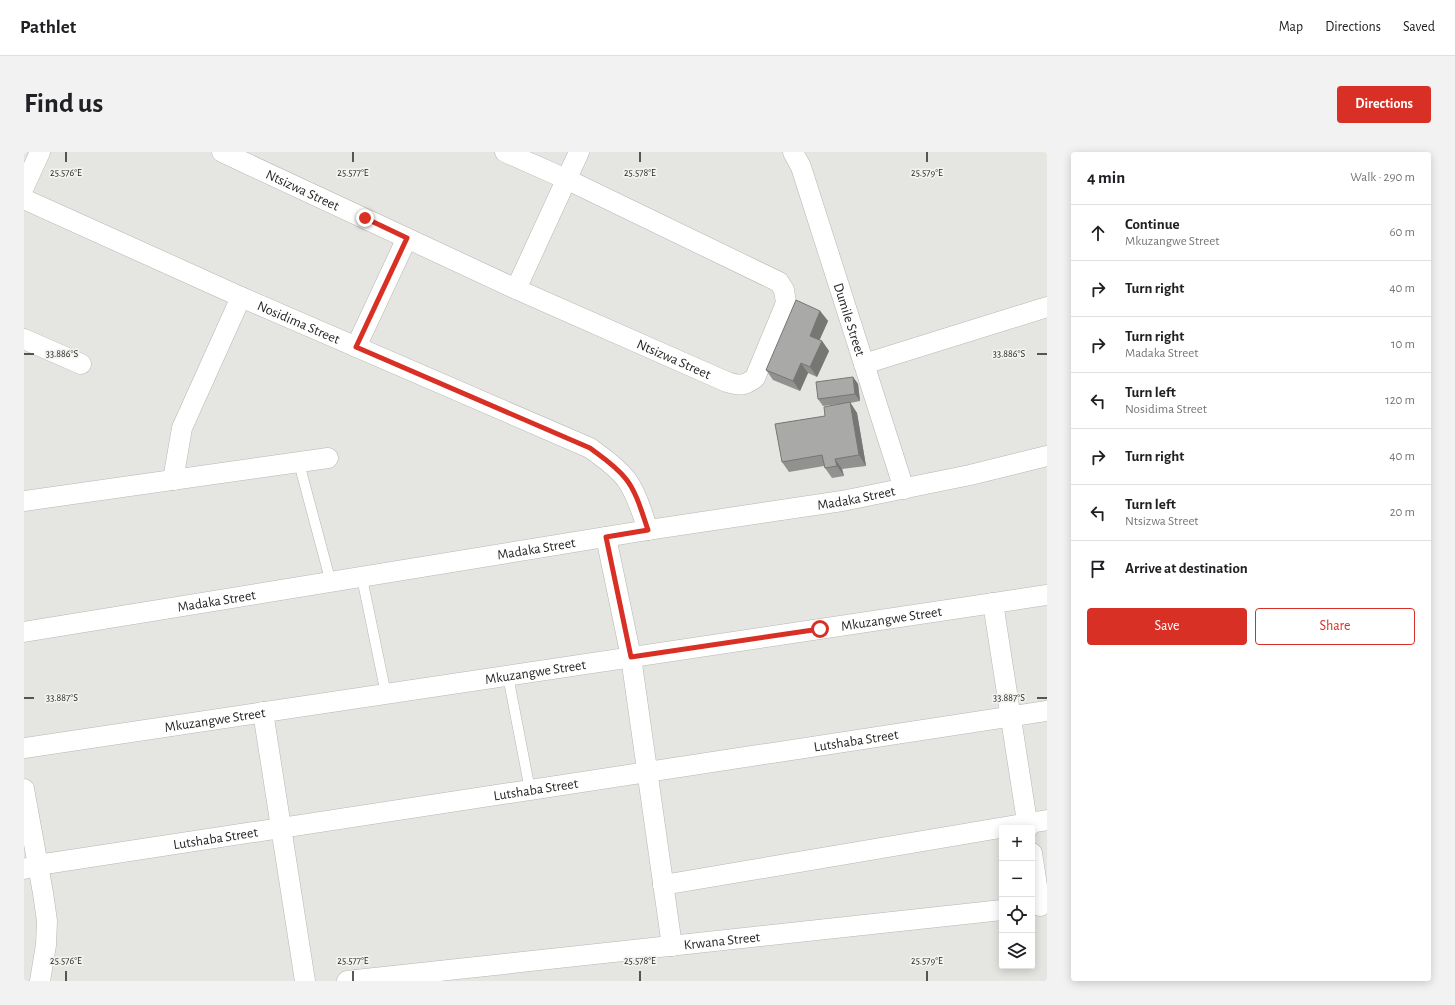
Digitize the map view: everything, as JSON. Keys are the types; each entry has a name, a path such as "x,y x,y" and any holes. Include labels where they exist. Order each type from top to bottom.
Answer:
{"street":[{"path":"24,187 40,152"},
{"name":"Ntsizwa Street","path":"222,152 516,289 732,384 745,384 755,378 786,303 784,290 779,282 566,179 505,152"},
{"path":"516,289 579,152"},
{"name":"Dumile Street","path":"793,152 801,167 904,489"},
{"name":"Nosidima Street","path":"24,199 241,297 590,448 609,462 625,478 634,494 648,530"},
{"path":"356,347 407,238"},
{"path":"174,480 182,428 241,297"},
{"path":"864,364 1047,307"},
{"path":"24,339 81,364"},
{"name":"Madaka Street","path":"24,632 362,578 648,530 842,501 970,475 1047,456"},
{"path":"24,501 328,458"},
{"path":"606,537 631,657 646,772 672,946"},
{"name":"Mkuzangwe Street","path":"24,748 1047,595"},
{"path":"992,603 1028,825"},
{"name":"Lutshaba Street","path":"31,867 1047,711"},
{"path":"263,712 305,981"},
{"path":"24,789 31,867 44,893 47,921 46,945 40,981"},
{"path":"1031,825 1047,820"},
{"path":"663,885 999,831"},
{"path":"1033,861 1040,906"},
{"name":"Krwana Street","path":"347,981 999,910"}],"lane":[{"path":"300,462 331,583"},
{"path":"362,578 386,694"},
{"path":"508,676 530,790"}],"building":[{"path":"796,300 820,311 810,336 822,341 810,367 801,363 793,381 766,370"},
{"path":"853,377 855,394 818,399 816,382"},
{"path":"850,402 859,455 835,459 837,466 825,468 822,455 782,462 775,424 825,416 824,407"}],"route":[{"path":"365,218 407,238 356,347 590,448 609,462 625,478 634,494 648,530 606,537 631,657 820,629"}]}
